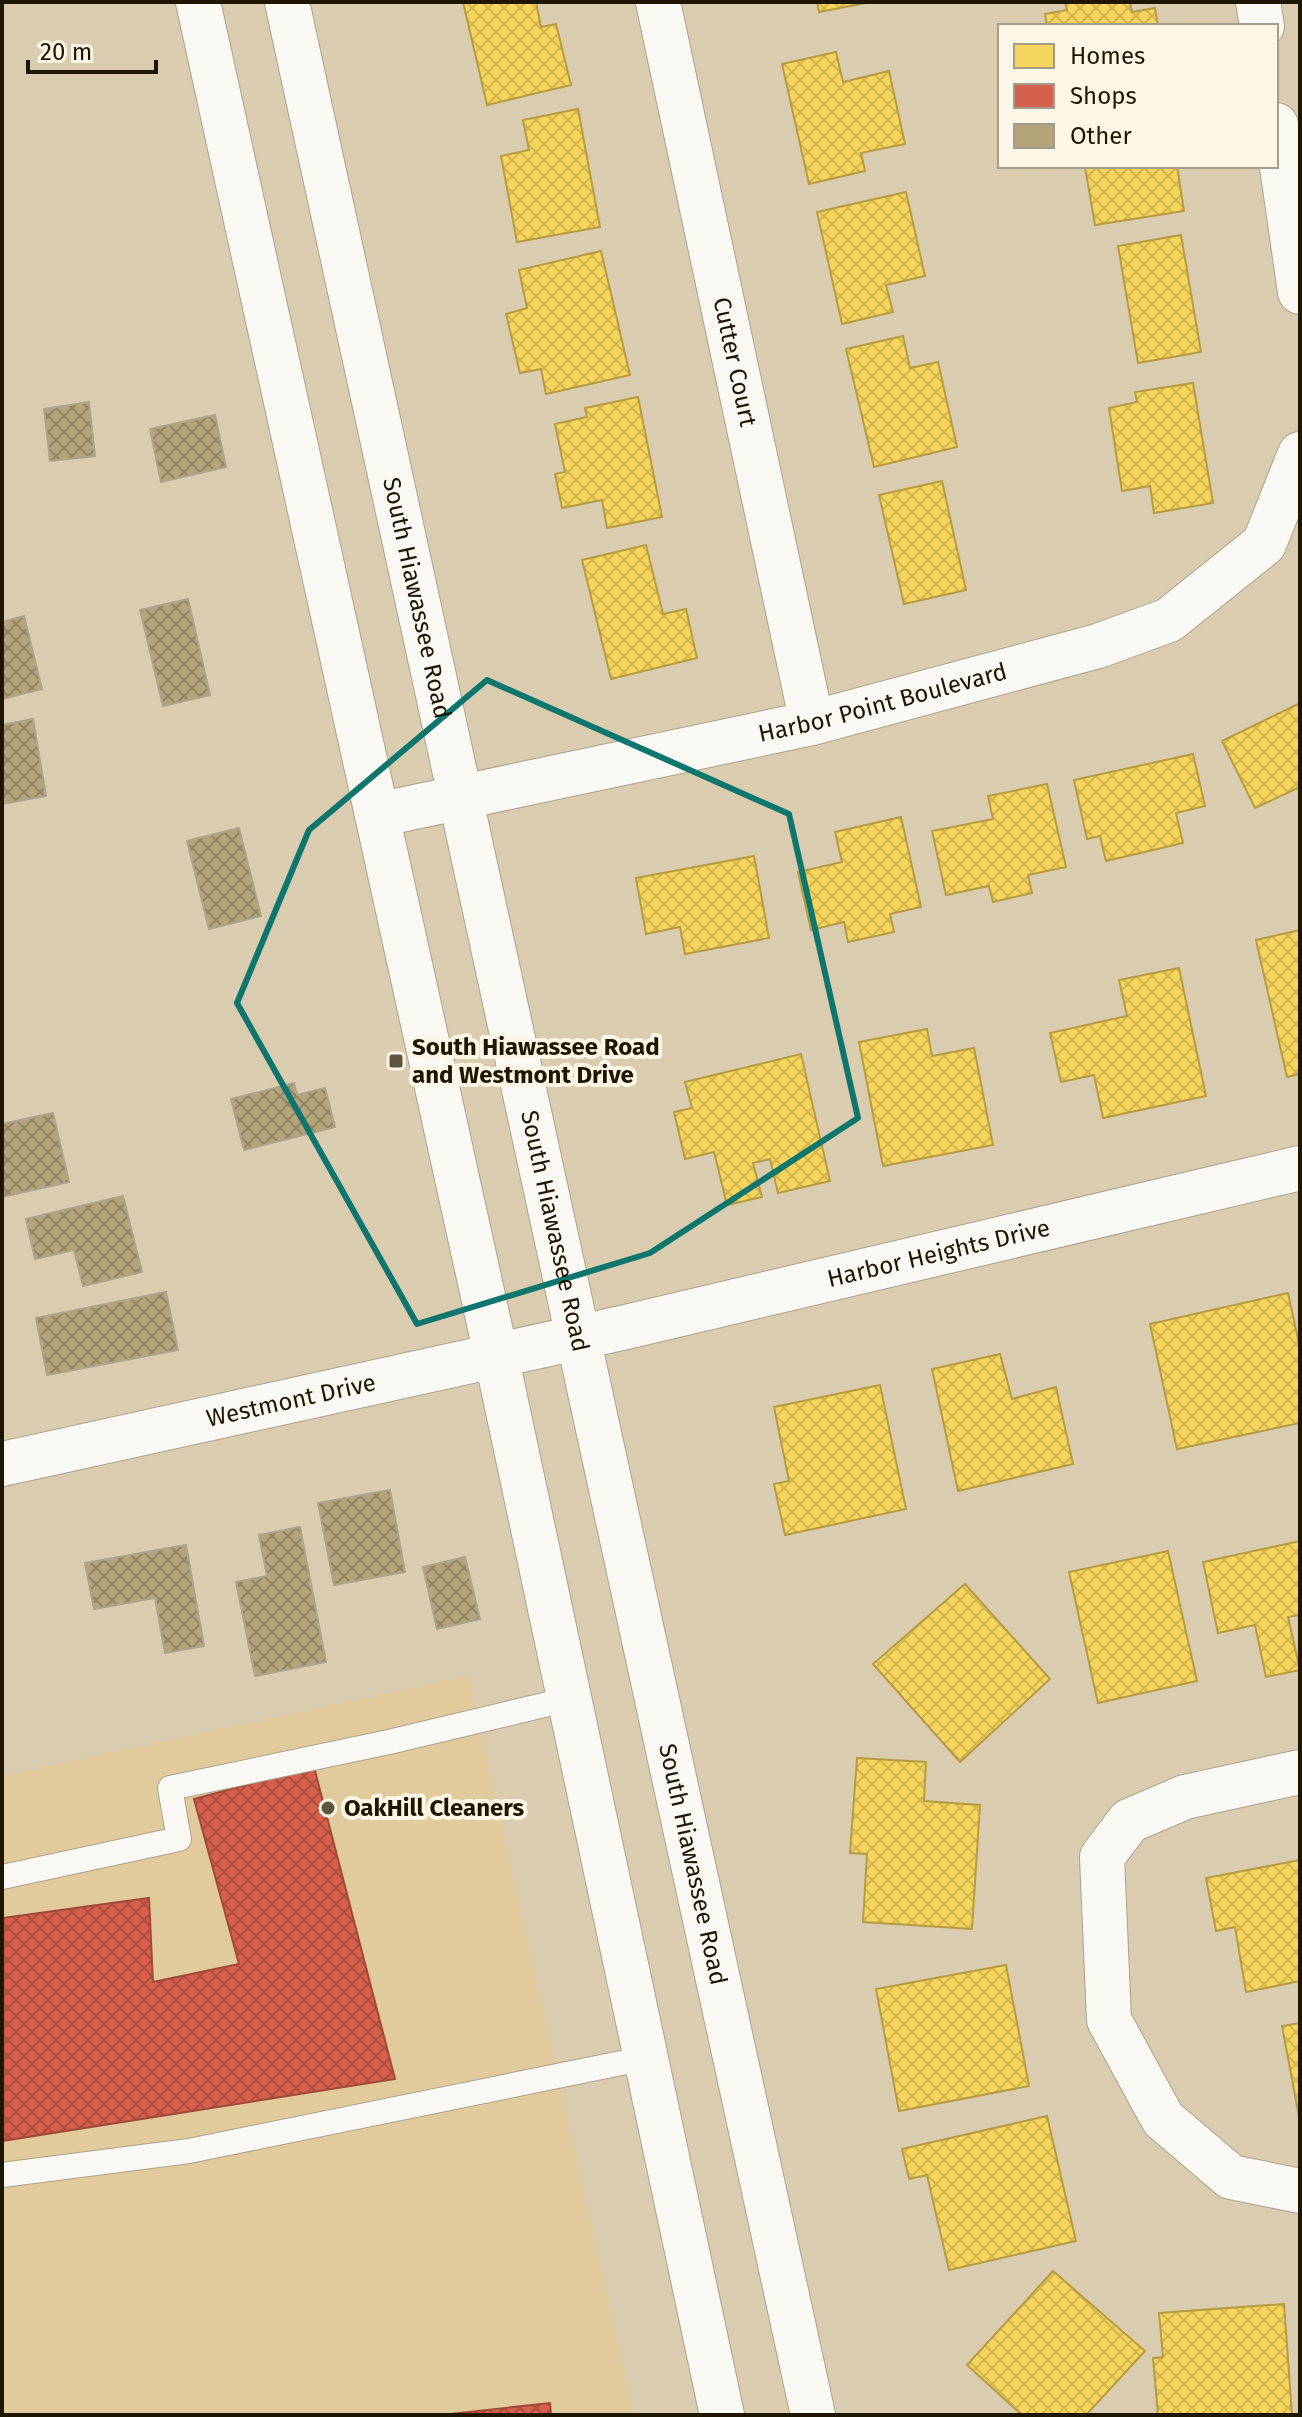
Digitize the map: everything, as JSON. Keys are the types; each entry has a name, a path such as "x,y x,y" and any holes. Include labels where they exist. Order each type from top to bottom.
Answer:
{"street":[{"path":"198,2 496,1355 722,2415"},
{"name":"South Hiawassee Road","path":"287,2 813,2415"},
{"name":"Cutter Court","path":"658,2 812,723"},
{"path":"1258,2 1262,24"},
{"path":"1278,139 1300,292"},
{"name":"Harbor Point Boulevard","path":"377,815 812,723 1098,646 1169,620 1264,544 1300,454"},
{"name":"Harbor Heights Drive","path":"578,1338 1300,1168"},
{"name":"Westmont Drive","path":"2,1464 578,1338"},
{"path":"1300,1772 1185,1797 1129,1821 1102,1857 1109,2020 1163,2119 1231,2177 1300,2191"}],"lane":[{"path":"2,1877 179,1839 170,1788 389,1742 569,1699"},
{"path":"2,2175 189,2151 646,2058"}],"highlighted area":[{"path":"487,680 789,814 858,1118 650,1253 417,1324 237,1003 309,830"}],"shaded area":[{"path":"469,1676 634,2415 2,2415 2,1776"}],"building: Homes":[{"path":"463,2 536,2 541,27 556,24 571,85 487,105"},
{"path":"817,2 871,2 819,12"},
{"path":"1065,2 1130,2 1132,12 1155,8 1158,24 1047,24 1045,14 1067,10"},
{"path":"836,52 843,82 889,71 905,144 861,153 865,171 809,184 782,64"},
{"path":"578,109 600,227 517,242 501,156 529,150 523,120"},
{"path":"1085,168 1177,168 1184,211 1095,225"},
{"path":"906,192 925,276 886,285 893,312 842,324 817,212"},
{"path":"1181,235 1201,352 1138,363 1118,246"},
{"path":"601,251 630,375 546,394 541,369 520,373 506,314 527,308 519,270"},
{"path":"903,336 910,368 938,362 957,447 874,467 846,349"},
{"path":"1193,383 1213,503 1154,513 1150,486 1122,491 1109,408 1137,402 1135,392"},
{"path":"638,397 662,517 607,528 602,500 562,508 555,474 565,472 555,424 587,417 585,408"},
{"path":"942,481 966,590 904,604 879,495"},
{"path":"646,545 663,614 686,609 697,658 611,679 582,560"},
{"path":"1300,703 1300,787 1255,808 1222,741"},
{"path":"1193,754 1205,806 1176,813 1183,843 1106,861 1100,836 1087,839 1074,780"},
{"path":"1047,784 1066,867 1028,875 1032,893 993,902 989,886 946,895 932,831 993,819 988,796"},
{"path":"901,817 921,907 890,914 894,932 848,942 844,922 811,930 798,872 842,862 835,832"},
{"path":"754,856 769,938 685,954 680,927 646,934 636,878"},
{"path":"1300,930 1300,1074 1287,1077 1256,940"},
{"path":"1179,968 1206,1096 1103,1118 1094,1075 1061,1082 1050,1033 1127,1016 1119,980"},
{"path":"927,1029 932,1056 974,1048 993,1145 883,1166 859,1042"},
{"path":"801,1054 830,1181 778,1193 770,1159 753,1163 762,1197 727,1205 714,1152 685,1159 674,1112 692,1108 685,1082"},
{"path":"1288,1293 1300,1348 1300,1423 1177,1449 1150,1324"},
{"path":"1000,1354 1012,1399 1056,1387 1073,1464 958,1491 932,1369"},
{"path":"880,1385 906,1509 785,1535 774,1484 789,1481 774,1407"},
{"path":"1300,1541 1300,1615 1288,1617 1300,1670 1266,1677 1255,1625 1218,1633 1203,1562"},
{"path":"1168,1551 1197,1681 1098,1703 1069,1572"},
{"path":"965,1584 1050,1679 960,1762 873,1664"},
{"path":"857,1758 926,1762 924,1801 980,1805 972,1929 863,1922 867,1854 850,1853"},
{"path":"1300,1860 1300,1981 1246,1992 1235,1927 1216,1931 1206,1878"},
{"path":"1006,1965 1029,2086 899,2111 876,1989"},
{"path":"1300,2023 1300,2122 1282,2026"},
{"path":"1047,2116 1076,2241 949,2270 927,2175 909,2179 902,2149"},
{"path":"1053,2271 1145,2351 1086,2415 1022,2415 967,2365"},
{"path":"1284,2304 1292,2415 1158,2415 1153,2358 1163,2357 1159,2313"}],"building: Shops":[{"path":"314,1767 395,2079 2,2141 2,1918 149,1898 153,1982 239,1964 194,1799"},
{"path":"550,2403 551,2415 441,2415"}],"building: Other":[{"path":"89,402 95,456 50,461 44,409"},
{"path":"215,415 226,467 161,482 150,429"},
{"path":"188,599 210,695 163,706 140,610"},
{"path":"24,616 42,689 2,699 2,622"},
{"path":"33,719 46,796 2,804 2,725"},
{"path":"239,828 261,916 209,929 187,841"},
{"path":"294,1083 297,1095 325,1088 335,1127 244,1150 231,1099"},
{"path":"53,1113 69,1182 2,1197 2,1124"},
{"path":"123,1196 142,1272 83,1286 74,1250 35,1259 26,1219"},
{"path":"166,1292 178,1350 47,1375 36,1318"},
{"path":"390,1490 405,1572 334,1585 318,1503"},
{"path":"300,1527 326,1662 255,1676 236,1582 267,1576 259,1535"},
{"path":"186,1545 204,1646 165,1653 155,1598 94,1609 85,1563"},
{"path":"465,1557 480,1619 437,1629 423,1567"}],"place":[{"name":"South Hiawassee Road and Westmont Drive","path":"396,1061"},
{"name":"OakHill Cleaners","path":"328,1808"}]}
